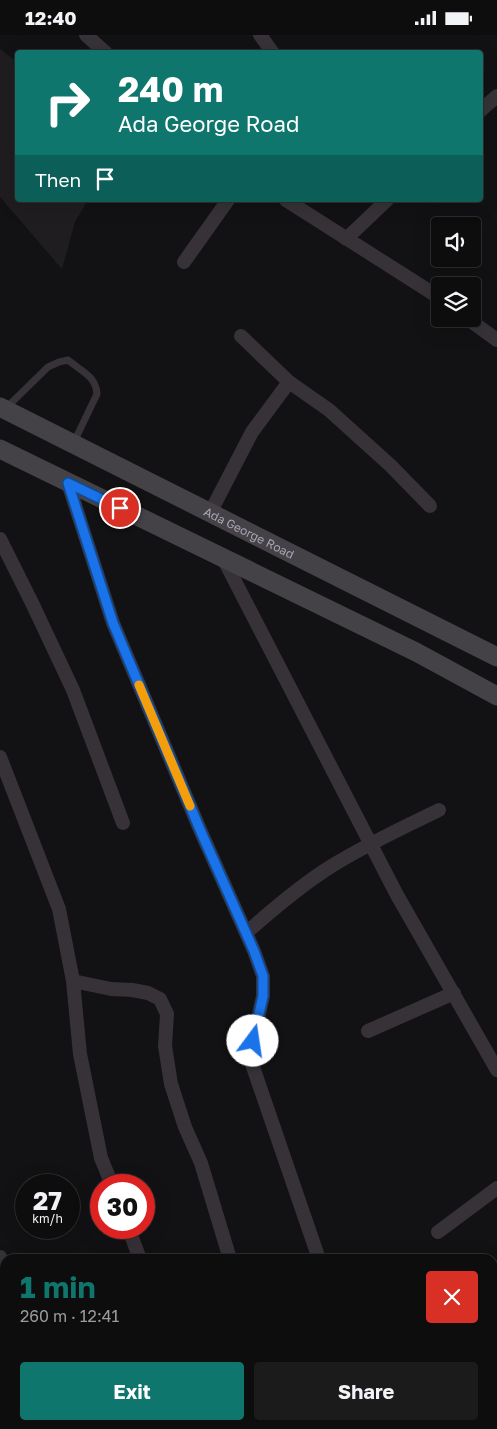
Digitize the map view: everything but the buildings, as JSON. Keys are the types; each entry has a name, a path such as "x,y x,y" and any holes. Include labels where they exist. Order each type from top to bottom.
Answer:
{"main road":[{"name":"Ada George Road","path":"2,408 497,657"},
{"path":"0,449 416,652 497,696"}],"street":[{"path":"260,35 271,50"},
{"path":"92,37 103,50"},
{"path":"483,108 497,96"},
{"path":"184,262 227,202"},
{"path":"289,202 431,293"},
{"path":"346,239 385,202"},
{"path":"479,327 497,340"},
{"path":"241,336 290,382 329,410 392,466 430,506"},
{"path":"210,513 252,432 290,382"},
{"path":"68,483 113,623 263,976 263,996 253,1041 252,1065 317,1254"},
{"path":"0,539 73,690 123,823"},
{"path":"223,558 397,895 497,1070"},
{"path":"0,757 59,909 73,981 80,1054 101,1158 108,1174"},
{"path":"246,933 293,893 330,867 371,843 439,810"},
{"path":"73,981 111,989 140,991 160,999 167,1013 165,1046 171,1085 185,1127 201,1163 228,1254"},
{"path":"368,1031 454,993"},
{"path":"438,1232 497,1188"},
{"path":"132,1239 138,1254"}],"lane":[{"path":"2,408 48,367 68,360 94,379 96,387 96,394 73,444"}],"shaded area":[{"path":"0,49 15,60 15,202 87,202 75,222 62,269 0,197"}],"slow traffic":[{"path":"139,685 190,806"}],"route":[{"path":"120,508 68,483 113,623 263,976 263,996 253,1041"}]}
